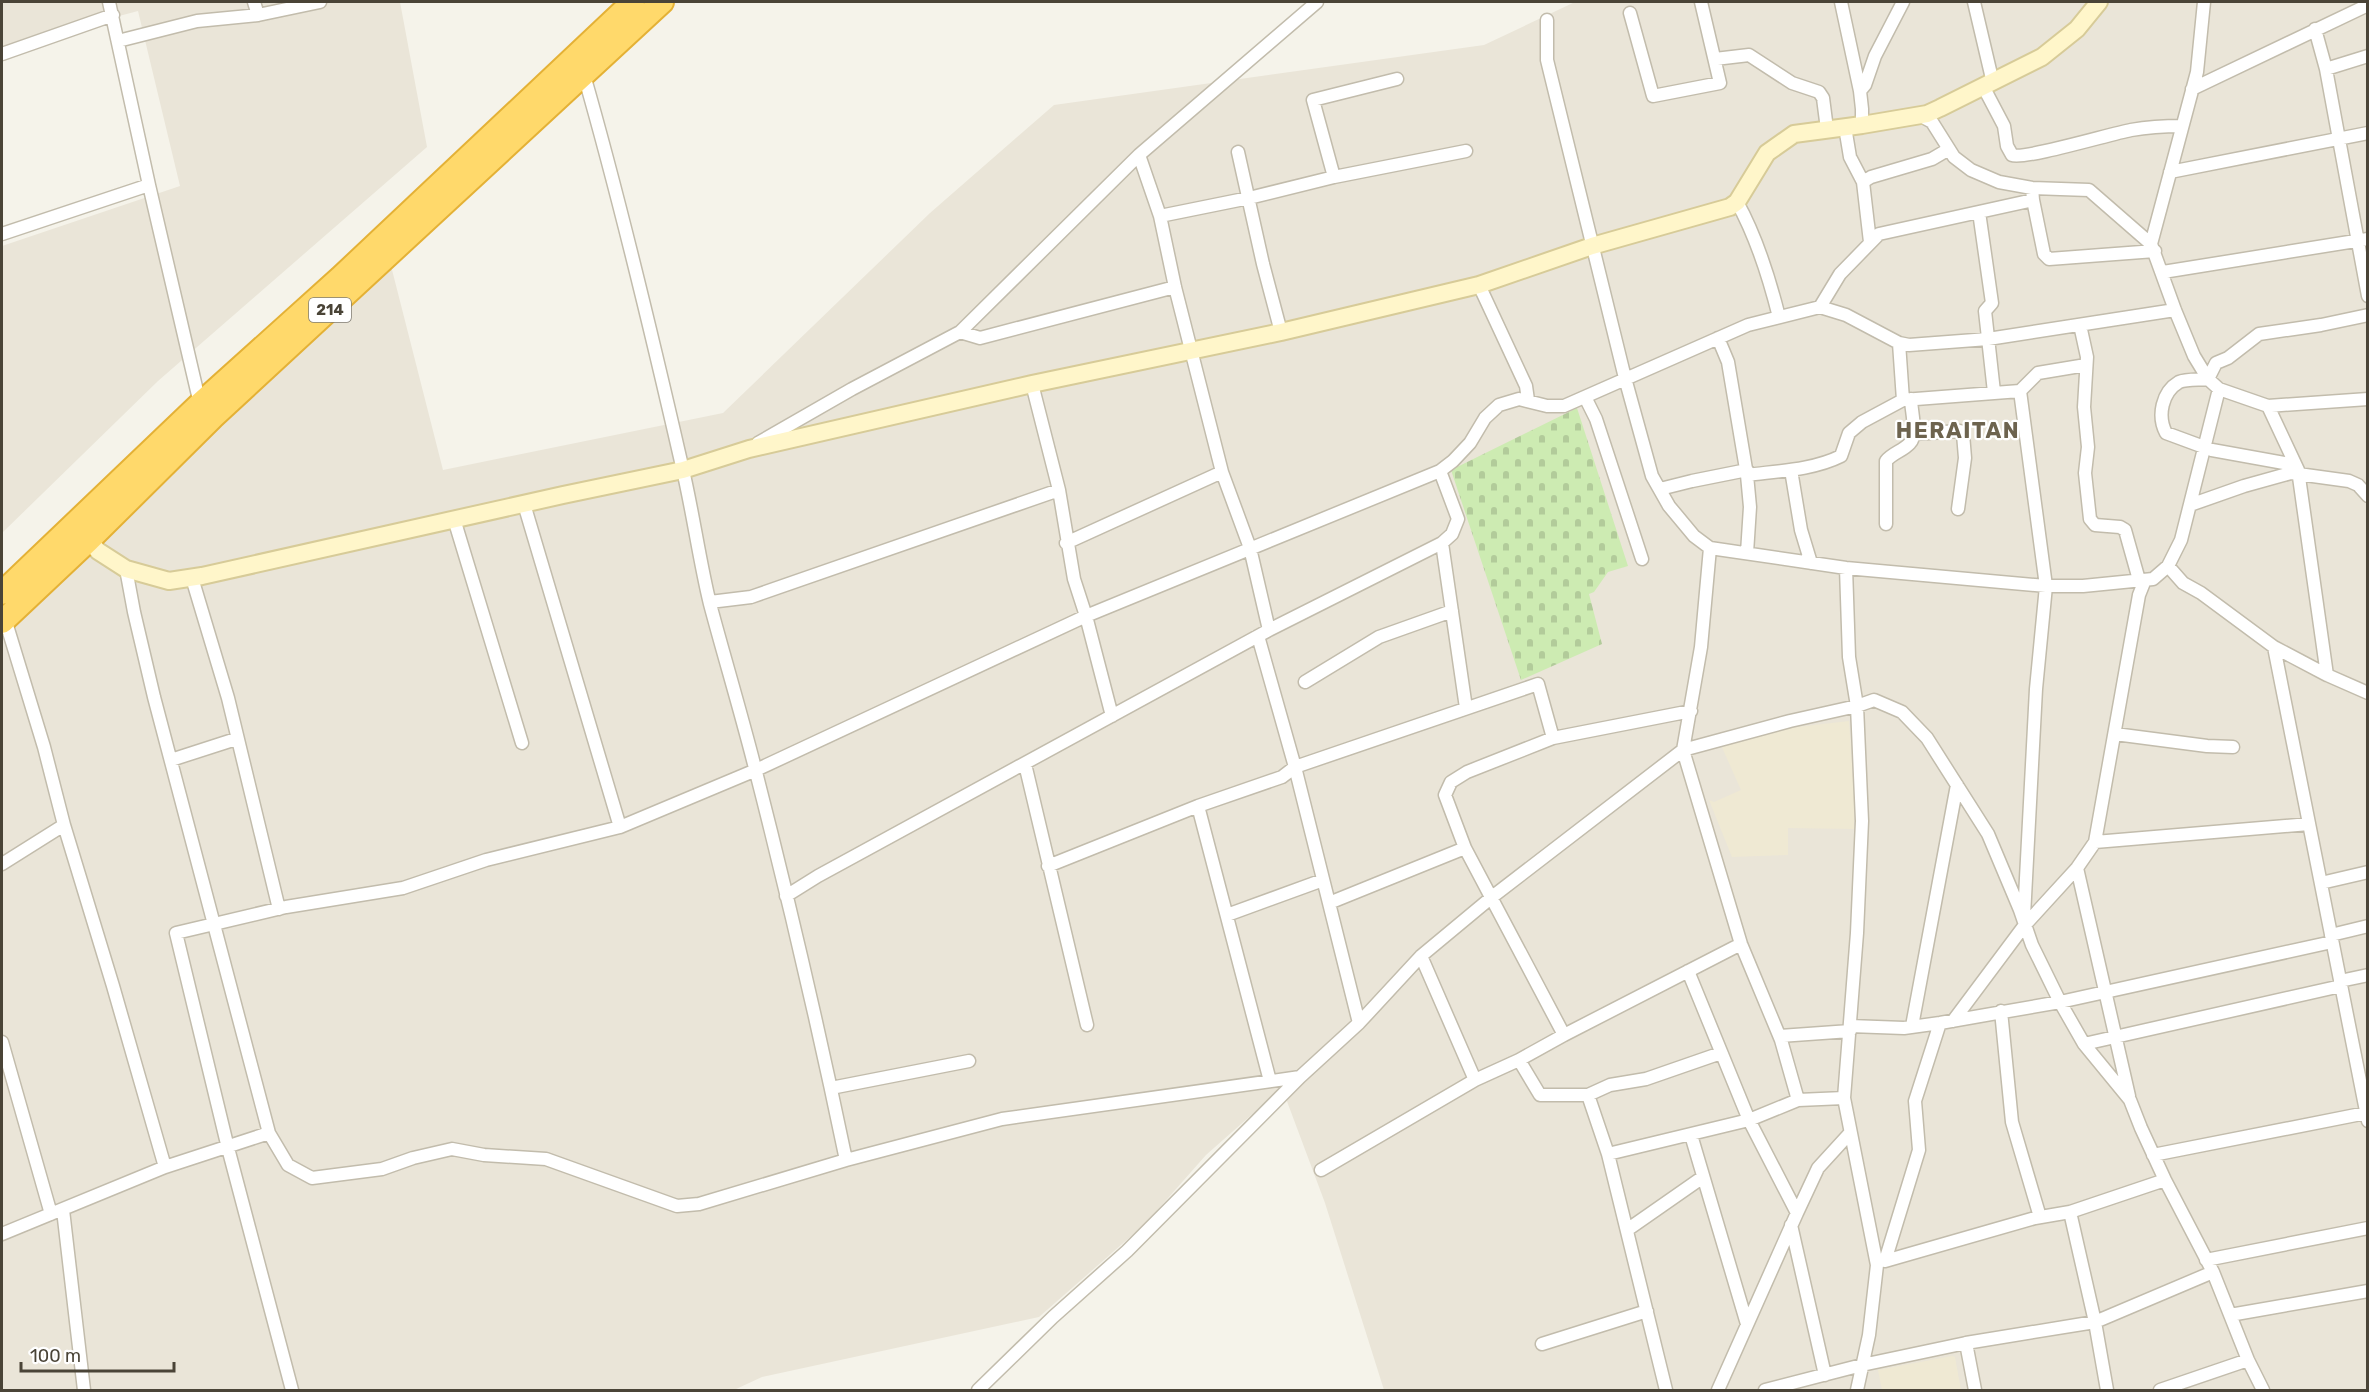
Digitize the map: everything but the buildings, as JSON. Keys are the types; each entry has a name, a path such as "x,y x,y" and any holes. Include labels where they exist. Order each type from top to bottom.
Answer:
{"highway":[{"name":"214","path":"3,620 200,404 340,278 633,2"},
{"name":"214","path":"2,587 84,533 213,417 662,2"}],"street":[{"path":"109,2 200,404"},
{"path":"255,2 258,15"},
{"path":"118,41 197,21 258,15 320,2"},
{"path":"749,448 852,389 960,332 1139,155 1317,2"},
{"path":"1630,13 1653,96 1720,83 1701,2"},
{"path":"1841,2 1863,110 1853,126 1850,157 1863,182 1870,242"},
{"path":"1860,91 1865,85 1875,56 1903,2"},
{"path":"1976,2 1989,86 2004,126 2007,146 2012,155 2026,156 2130,130 2182,126"},
{"path":"84,533 98,551 126,569 169,581 192,578 683,470 749,448 1032,384 1281,332 1479,285 1592,246 1722,210 1737,202 1767,153 1783,140 1794,134 1927,114 1989,86 2042,57 2077,29 2099,2"},
{"path":"2153,248 2170,172 2197,72 2204,2"},
{"path":"2192,89 2367,5"},
{"path":"2,54 113,15"},
{"path":"1547,20 1546,60 1624,378 1652,476 1669,506 1694,536 1710,548 1846,568 2046,586 2083,586 2153,579 2168,566 2181,540 2219,389"},
{"path":"2315,29 2326,69 2338,139 2362,240 2367,296"},
{"path":"1715,59 1749,55 1792,83 1819,92 1823,98 1827,129"},
{"path":"2326,69 2367,56"},
{"path":"584,75 608,157 645,305 683,470 710,602 756,770 813,1003 846,1160"},
{"path":"1334,177 1313,100 1397,79"},
{"path":"1917,114 1932,122 1954,157 1971,170 2032,194"},
{"path":"2170,172 2367,133"},
{"path":"1863,182 1871,177 1932,159 1949,149"},
{"path":"1160,216 1249,198 1334,177 1466,151"},
{"path":"1238,152 1281,332"},
{"path":"1139,155 1160,216 1175,287 1222,472 1250,548 1263,633 1359,1023"},
{"path":"2,234 149,185"},
{"path":"1820,308 1840,274 1879,234 1979,212 2032,194 2088,190 2153,248 2194,356 2208,379 2219,389 2268,406 2367,399"},
{"path":"2032,194 2044,254 2049,259 2153,248"},
{"path":"1737,202 1749,224 1768,274 1779,317"},
{"path":"1979,212 1992,303 1985,311 1994,392"},
{"path":"2163,272 2362,240"},
{"path":"1479,285 1526,386 1528,400"},
{"path":"960,332 980,338 1175,287"},
{"path":"292,1390 228,1148 176,933 279,909 403,888 486,860 620,827 756,770 1086,616 1440,471 1470,443 1485,418 1499,405 1519,399 1547,406 1564,406 1749,325 1820,308 1846,315 1899,344 1909,345 1988,339 2175,310"},
{"path":"2208,379 2216,363 2228,358 2259,334 2321,325 2367,315"},
{"path":"1857,1390 1881,1263 1919,1150 1915,1101 1946,1022 2024,926 2077,868 2095,842 2142,580 2125,530 2120,526 2095,525 2090,519 2085,473 2088,447 2084,407 2086,345 2080,325"},
{"path":"1718,339 1728,362 1747,472 1750,507 1747,553"},
{"path":"1886,524 1886,461 1889,456 1911,443 1913,434 1899,344"},
{"path":"1660,489 1747,472 1791,470 1833,460 1841,456 1849,433 1862,422 1907,399 2020,391 2038,374 2086,365"},
{"path":"2208,379 2180,381 2166,394 2163,402 2163,428 2166,433 2204,447 2284,463 2349,481 2358,485 2367,494"},
{"path":"1032,384 1059,490 1066,543 1074,579 1112,716"},
{"path":"2020,391 2046,586 2036,689 2024,926"},
{"path":"1585,397 1596,419 1642,559"},
{"path":"2268,406 2296,468 2327,675"},
{"path":"1913,434 1960,431 1964,434 1965,458 1958,509"},
{"path":"2190,505 2244,486 2291,473 2296,468"},
{"path":"1791,470 1801,530 1810,563"},
{"path":"786,896 818,876 1263,633 1442,543 1452,534 1458,519 1440,471"},
{"path":"1066,543 1222,472"},
{"path":"710,602 751,597 1059,490"},
{"path":"524,504 620,827"},
{"path":"454,519 522,743"},
{"path":"1442,543 1466,708"},
{"path":"1710,548 1701,647 1683,750 1741,944 1780,1036 1798,1100"},
{"path":"2168,566 2183,584 2201,592 2274,647 2367,693"},
{"path":"1846,568 1849,657 1857,706 1862,821 1857,933 1845,1098 1850,1132 1881,1263"},
{"path":"126,569 134,612 171,760 269,1133 288,1165 312,1178 382,1169 412,1158 452,1149 484,1155 546,1159 677,1206 699,1204 846,1160 1002,1119 1300,1077"},
{"path":"192,578 228,698 236,739 250,786 279,909"},
{"path":"1305,682 1379,637 1452,611"},
{"path":"3,620 44,747 64,825 165,1167"},
{"path":"2153,1155 2367,1117 2274,647"},
{"path":"1048,866 1198,806 1282,777 1295,767 1538,684 1554,738"},
{"path":"978,1390 1053,1317 1127,1251 1300,1077 1359,1023 1421,956 1492,897 1683,750 1790,721 1874,700 1902,712 1927,738 1988,834 2020,910 2024,926 2060,1002 2084,1044 2130,1100"},
{"path":"1564,1035 1465,848 1445,795 1451,782 1467,772 1554,738 1691,711"},
{"path":"2115,734 2207,747 2233,747"},
{"path":"171,760 236,739"},
{"path":"1025,764 1087,1025"},
{"path":"1912,1026 1957,785"},
{"path":"1198,806 1270,1081"},
{"path":"2095,842 2309,824"},
{"path":"2,864 64,825"},
{"path":"1329,903 1465,848"},
{"path":"2077,868 2130,1100 2165,1180 2213,1272 2248,1360 2263,1390"},
{"path":"2321,883 2367,872"},
{"path":"1227,915 1323,880"},
{"path":"1780,1036 1946,1022 2060,1002 2332,939 2367,926"},
{"path":"1321,1170 1475,1080 1519,1060 1741,944"},
{"path":"1421,956 1475,1080"},
{"path":"1688,971 1749,1120 1797,1213"},
{"path":"2084,1044 2340,984 2367,975"},
{"path":"2001,1011 2012,1122 2040,1217"},
{"path":"2,1042 57,1212 84,1390"},
{"path":"1519,1060 1540,1095 1588,1095 1610,1085 1646,1079 1721,1053"},
{"path":"831,1088 969,1062"},
{"path":"1588,1095 1608,1154 1666,1390"},
{"path":"1608,1154 1749,1120 1798,1100 1845,1098"},
{"path":"1718,1390 1818,1168 1850,1132"},
{"path":"2,1234 165,1167 269,1133"},
{"path":"1691,1135 1747,1324"},
{"path":"1627,1230 1703,1177"},
{"path":"1881,1263 2040,1217 2070,1212 2165,1180"},
{"path":"2070,1212 2095,1322 2107,1390"},
{"path":"1791,1225 1825,1375"},
{"path":"2206,1260 2367,1228"},
{"path":"1765,1390 1966,1342 2095,1322 2213,1272"},
{"path":"2230,1315 2367,1290"},
{"path":"1542,1344 1647,1311"},
{"path":"1966,1342 1976,1390"},
{"path":"2160,1390 2248,1360"}],"shaded area":[{"path":"2,2 400,2 427,147 158,381 2,533 2,246 180,186 138,11 2,47"},
{"path":"1575,2 2367,2 2367,1390 1384,1390 1325,1203 1282,1088 1206,1155 1146,1223 1039,1317 762,1377 734,1390 2,1390 2,626 389,258 443,470 723,413 930,213 1054,105 1484,45"},
{"path":"1849,721 1854,829 1788,828 1788,855 1732,857 1709,800 1714,802 1741,790 1721,745 1780,729"},
{"path":"1955,1357 1961,1390 1882,1390 1878,1370"}],"green space":[{"path":"1577,408 1628,566 1608,572 1594,592 1589,594 1602,644 1521,680 1451,470"}],"district":[{"name":"HERAITAN","path":"1958,430"}]}
